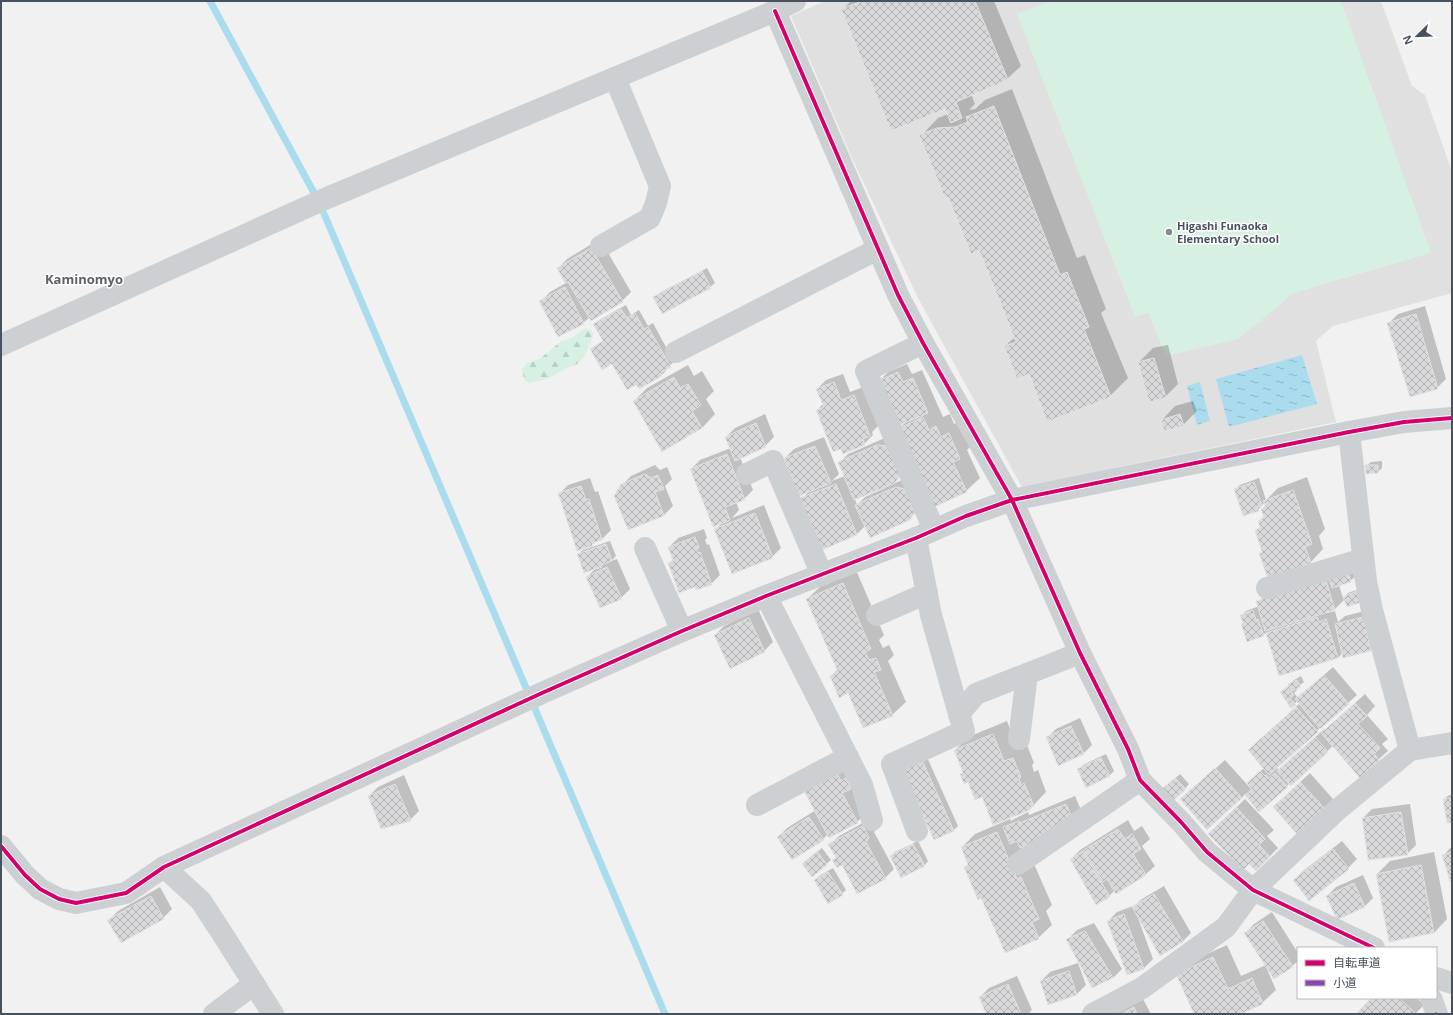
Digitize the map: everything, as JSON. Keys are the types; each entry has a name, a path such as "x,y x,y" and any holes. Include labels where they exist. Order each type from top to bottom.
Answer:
{"street":[{"path":"1,345 327,198 795,1"},
{"path":"775,10 898,295 923,343 1012,500 1080,653 1128,749 1140,780 1181,822 1207,852 1253,890 1372,947"},
{"path":"601,246 650,218 656,203 660,186 614,78"},
{"path":"676,352 878,249"},
{"path":"917,830 892,764 964,731 927,593 925,534 866,371 923,343"},
{"path":"4,855 40,889 59,900 76,902 126,893 164,867 533,697 682,631 766,596 925,534 966,516 1012,500 1349,432 1404,422 1452,418"},
{"path":"1349,432 1363,559 1372,610 1410,750"},
{"path":"747,474 773,461 822,575"},
{"path":"645,548 682,631"},
{"path":"1266,588 1363,559"},
{"path":"877,615 927,593"},
{"path":"766,596 862,785 872,820"},
{"path":"959,714 976,694 1080,653"},
{"path":"1020,739 1027,674"},
{"path":"1093,1014 1142,988 1226,927 1253,890 1336,811 1410,750 1452,743"},
{"path":"757,805 848,757"},
{"path":"1018,864 1140,780"},
{"path":"164,867 201,901 273,1014"},
{"path":"1437,978 1452,983"},
{"path":"214,1014 254,984"},
{"path":"1431,999 1437,1014"}],"shaded area":[{"name":"Higashi Funaoka Elementary School","path":"825,1 1381,1 1412,86 1425,95 1452,172 1452,293 1333,326 1316,341 1336,422 1128,465 1023,489 918,298 852,158 791,16"}],"green space":[{"path":"1050,1 1341,1 1431,253 1294,293 1238,339 1166,356 1148,313 1135,317 1017,14"},
{"path":"587,328 593,332 593,337 584,357 577,364 547,379 528,383 524,379 522,369 526,364 541,358 560,342 573,337"}],"water":[{"path":"1302,355 1317,404 1229,427 1216,379"},
{"path":"1200,382 1210,421 1197,425 1187,386"}],"building":[{"path":"862,1 975,1 1008,80 956,102 962,118 951,123 945,109 891,131 841,9"},
{"path":"994,106 1060,275 1067,272 1089,327 1084,329 1111,397 1047,422 1029,374 1017,379 1004,346 1016,342 979,250 971,254 948,197 945,198 919,135 937,128 955,127 968,122 966,117"},
{"path":"591,248 623,302 591,321 568,282 565,283 557,268"},
{"path":"702,271 711,288 662,314 653,297"},
{"path":"565,287 584,324 558,337 539,301"},
{"path":"621,309 627,318 635,313 644,329 648,327 671,367 660,373 662,376 639,389 636,385 627,390 612,364 602,370 590,349 603,341 593,324"},
{"path":"1416,314 1438,389 1410,397 1387,323"},
{"path":"1154,358 1166,398 1149,402 1138,362"},
{"path":"898,372 903,382 913,378 928,413 893,428 878,381"},
{"path":"674,377 680,388 688,384 701,405 692,411 702,428 662,452 633,401"},
{"path":"834,382 841,400 854,395 870,436 863,439 865,445 843,454 841,449 833,452 816,410 824,407 816,389"},
{"path":"1180,414 1184,426 1164,431 1161,420"},
{"path":"923,417 929,430 936,426 941,437 949,433 960,459 953,462 967,492 928,510 898,429"},
{"path":"756,423 766,447 735,461 725,437"},
{"path":"877,445 889,446 901,474 895,483 854,500 838,462"},
{"path":"815,446 831,483 799,496 784,458"},
{"path":"727,454 745,500 725,507 730,520 713,527 690,469"},
{"path":"1365,465 1378,465 1378,473 1366,474"},
{"path":"645,474 651,478 658,475 664,489 655,492 664,516 628,530 614,496 621,484"},
{"path":"1254,482 1262,506 1257,507 1259,511 1243,516 1234,489"},
{"path":"836,484 857,535 822,550 800,498"},
{"path":"581,486 586,500 589,499 602,540 592,543 593,546 577,551 558,493"},
{"path":"896,487 905,489 915,512 910,520 870,538 855,505"},
{"path":"1293,490 1312,544 1305,547 1311,563 1268,579 1259,553 1262,552 1255,530 1260,528 1258,521 1264,518 1261,509 1266,507 1263,501"},
{"path":"755,513 773,558 732,574 714,529"},
{"path":"695,537 699,548 696,549 698,553 700,552 712,585 696,590 695,587 679,593 668,563 673,561 668,547"},
{"path":"606,544 612,561 601,565 602,567 584,573 577,554"},
{"path":"607,567 622,599 600,608 586,577"},
{"path":"1348,573 1351,582 1332,588 1329,579"},
{"path":"1326,580 1335,610 1265,631 1256,601"},
{"path":"843,583 871,649 865,652 869,660 876,658 881,670 874,672 893,716 863,728 848,693 839,698 830,676 838,672 806,599"},
{"path":"1357,591 1362,602 1347,607 1343,597"},
{"path":"1253,610 1264,636 1247,642 1241,624 1243,623 1240,615"},
{"path":"1317,617 1319,622 1326,619 1338,658 1279,676 1266,633"},
{"path":"1363,617 1371,651 1343,658 1335,624"},
{"path":"749,618 765,652 730,669 714,635"},
{"path":"1324,675 1349,704 1320,729 1295,699"},
{"path":"1297,680 1301,687 1292,691 1288,684"},
{"path":"1287,687 1294,695 1290,698 1296,705 1291,708 1280,692"},
{"path":"1355,703 1367,716 1358,724 1380,748 1374,754 1380,760 1360,778 1321,733"},
{"path":"1296,707 1318,732 1269,775 1248,750"},
{"path":"1071,726 1084,754 1058,766 1046,737"},
{"path":"993,734 1004,761 1013,758 1021,777 1019,778 1021,785 1024,783 1034,806 1029,808 1030,810 993,825 982,797 975,800 968,782 964,784 960,774 963,773 954,750"},
{"path":"1315,737 1328,752 1291,786 1277,771"},
{"path":"921,758 954,831 934,840 901,767"},
{"path":"1101,758 1110,776 1086,788 1077,769"},
{"path":"1215,768 1242,798 1207,830 1180,799"},
{"path":"836,771 841,781 846,778 851,789 842,793 858,823 829,838 803,789"},
{"path":"1260,771 1269,778 1275,773 1288,787 1259,812 1245,795 1252,789 1247,783"},
{"path":"1175,778 1186,789 1173,801 1162,789"},
{"path":"1300,782 1325,809 1297,834 1273,807"},
{"path":"395,784 411,821 381,829 368,796"},
{"path":"1452,798 1452,823 1447,823 1443,799"},
{"path":"1066,804 1073,820 1060,831 1020,848 1017,841 1010,844 1003,827 1019,821 1020,823"},
{"path":"1236,807 1265,839 1259,845 1270,857 1256,871 1249,864 1243,870 1208,834"},
{"path":"1401,812 1408,855 1368,860 1362,818"},
{"path":"809,817 824,840 792,860 777,837"},
{"path":"863,826 869,838 866,842 886,879 857,894 842,865 837,868 832,860 836,858 828,844"},
{"path":"1118,829 1125,839 1132,834 1141,849 1133,854 1146,875 1116,894 1107,879 1103,882 1084,850"},
{"path":"997,832 1017,879 1021,877 1039,919 1032,922 1039,939 1005,953 981,898 978,900 964,867 968,865 961,847"},
{"path":"913,844 925,866 901,878 890,856"},
{"path":"1333,849 1349,869 1309,901 1293,880"},
{"path":"817,851 827,865 812,877 802,864"},
{"path":"1083,851 1110,897 1096,905 1070,859"},
{"path":"1452,852 1452,881 1450,881 1442,855"},
{"path":"1421,865 1434,933 1389,942 1376,874"},
{"path":"828,872 843,895 828,904 814,880"},
{"path":"1354,883 1365,907 1337,920 1326,896"},
{"path":"1154,894 1183,942 1160,956 1132,907"},
{"path":"151,896 164,919 121,943 107,920"},
{"path":"1124,914 1144,969 1127,975 1107,921"},
{"path":"1263,921 1293,967 1274,979 1244,933"},
{"path":"1085,931 1113,978 1092,988 1066,939"},
{"path":"1213,957 1228,989 1252,978 1263,1004 1241,1014 1194,1014 1176,974"},
{"path":"1069,971 1077,995 1048,1005 1040,981"},
{"path":"1008,984 1021,1014 986,1014 979,997"},
{"path":"1370,999 1400,999 1416,1014 1356,1014"},
{"path":"1134,1007 1137,1014 1121,1014"}],"waterway":[{"path":"210,1 319,202 665,1014"}],"cycle path":[{"path":"775,11 898,295 923,343 1012,500 1080,653 1128,749 1140,780 1181,822 1207,852 1253,890 1372,947"},
{"path":"1,846 25,875 40,889 59,899 76,903 126,893 164,867 542,693 682,631 766,596 916,538 966,516 1012,500 1349,432 1404,422 1452,418"}],"place":[{"name":"Higashi Funaoka Elementary School","path":"1169,232"}],"district":[{"name":"Kaminomyo","path":"84,279"}]}
